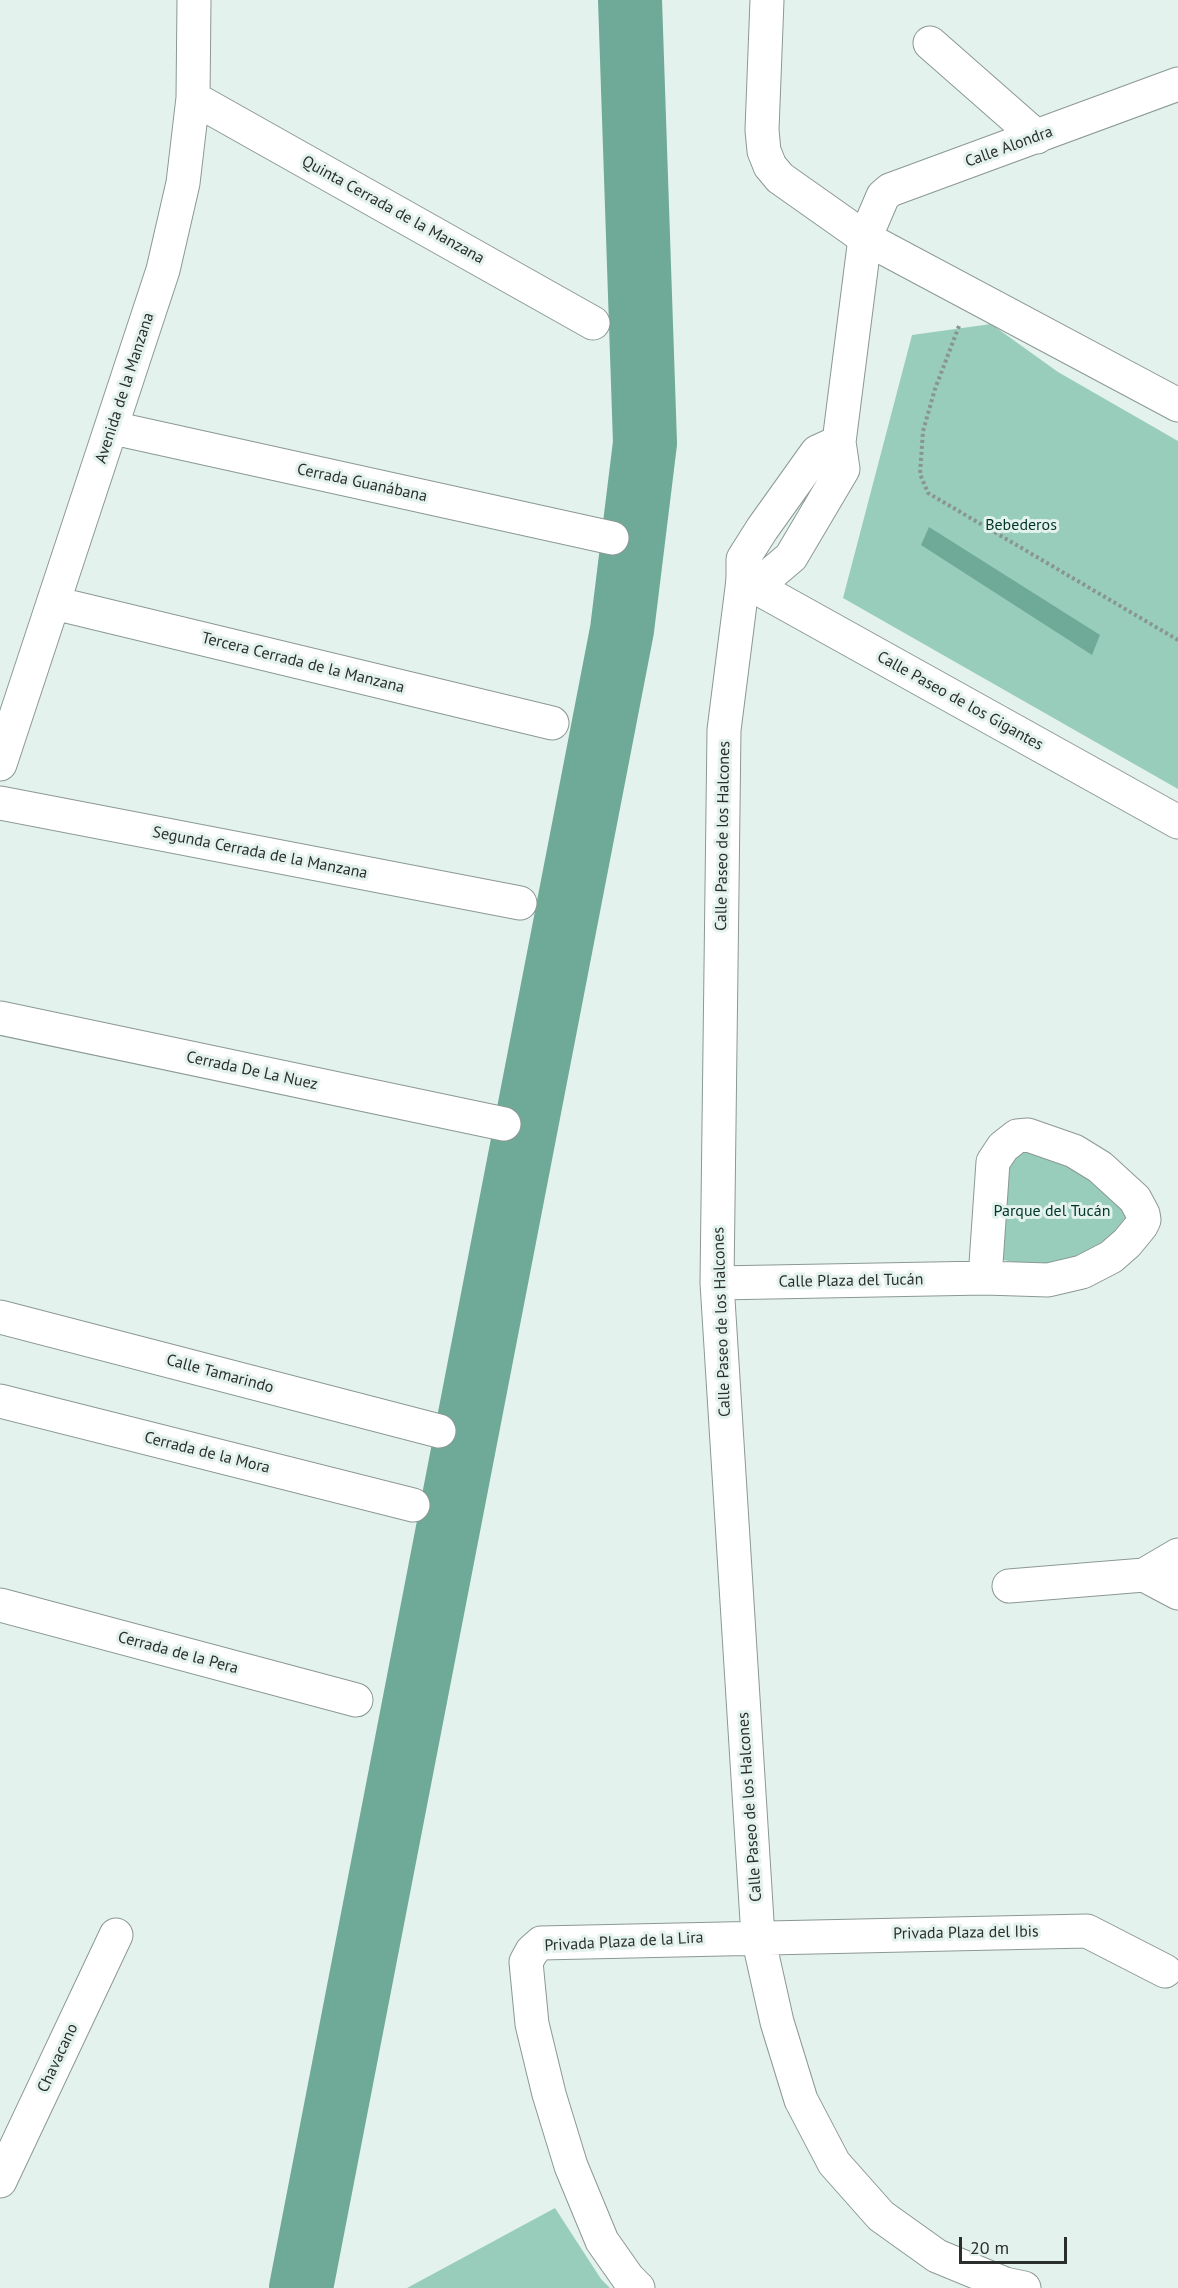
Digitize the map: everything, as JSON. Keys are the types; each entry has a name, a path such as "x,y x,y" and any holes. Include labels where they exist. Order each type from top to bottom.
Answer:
{"street":[{"name":"Avenida de la Manzana","path":"0,764 163,270 183,183 193,98 194,0"},
{"path":"767,0 762,130 764,151 770,166 780,178 865,238 1178,405"},
{"path":"930,43 1036,137"},
{"name":"Calle Alondra","path":"865,238 884,196 890,190 1178,84"},
{"name":"Quinta Cerrada de la Manzana","path":"193,98 593,322"},
{"name":"Calle Paseo de los Halcones","path":"865,238 839,442 817,452 743,559 743,580 724,730 717,1283 758,1937 777,2022 801,2100 834,2163 882,2216 937,2256 1011,2287"},
{"name":"Cerrada Guanábana","path":"112,428 612,538"},
{"name":"Calle Paseo de los Gigantes","path":"743,580 1178,822"},
{"name":"Tercera Cerrada de la Manzana","path":"54,603 552,723"},
{"name":"Segunda Cerrada de la Manzana","path":"0,803 520,903"},
{"name":"Cerrada De La Nuez","path":"0,1018 504,1124"},
{"name":"Calle Plaza del Tucán","path":"717,1283 985,1278 1048,1280 1082,1272 1111,1257 1141,1226 1144,1220 1143,1214 1135,1199 1100,1167 1074,1151 1028,1135 1017,1136 1004,1147 993,1162 985,1278"},
{"name":"Calle Tamarindo","path":"0,1317 439,1431"},
{"name":"Cerrada de la Mora","path":"0,1401 413,1505"},
{"path":"1009,1586 1144,1575 1178,1555"},
{"path":"1144,1575 1178,1593"},
{"name":"Cerrada de la Pera","path":"0,1605 356,1700"},
{"name":"Privada Plaza del Ibis","path":"758,1937 1087,1931 1165,1971"},
{"name":"Chavacano","path":"0,2181 116,1935"},
{"name":"Privada Plaza de la Lira","path":"638,2288 628,2278 602,2241 571,2166 549,2094 532,2024 526,1962 532,1951 541,1943 758,1937"}],"path":[{"path":"971,296 934,389 924,431 920,474 928,493 1178,640"}],"green space":[{"name":"Bebederos","path":"991,324 1058,372 1178,441 1178,789 843,598 912,335"},
{"name":"Parque del Tucán","path":"1022,1145 1072,1158 1137,1214 1104,1251 1049,1270 995,1258 1001,1167"},
{"path":"555,2208 601,2279 610,2288 407,2288"}],"shaded area":[{"path":"929,527 1100,635 1092,655 921,545"}],"waterway":[{"path":"301,2288 622,630 645,443 630,0"}]}
